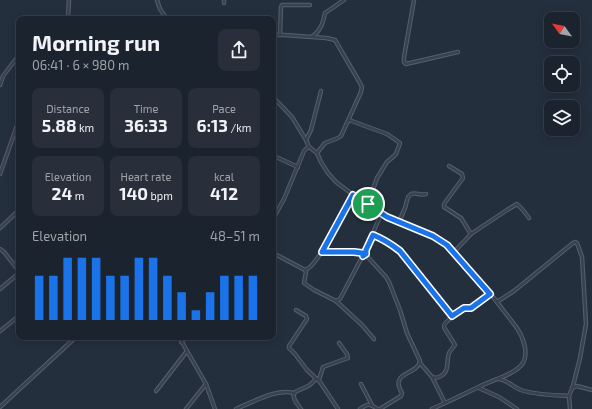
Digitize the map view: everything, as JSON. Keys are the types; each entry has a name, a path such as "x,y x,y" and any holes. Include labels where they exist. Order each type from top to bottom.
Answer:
{"street":[{"path":"68,16 69,0"},
{"path":"157,0 160,9 165,16"},
{"path":"313,37 322,26 325,13 344,0"},
{"path":"414,0 404,57 405,64 458,52"},
{"path":"280,34 282,6 310,5"},
{"path":"276,35 335,40 362,87 341,136 325,143 317,153"},
{"path":"0,85 3,76 16,59"},
{"path":"306,140 313,126 321,91"},
{"path":"276,100 292,117 310,147 317,153 321,162 332,178 353,195 381,214 433,236 447,245 497,302 520,333 525,354 523,362 520,366 478,388 432,409"},
{"path":"349,120 388,134 400,143 396,154 387,162 378,178 368,204"},
{"path":"0,174 16,129"},
{"path":"276,214 284,199 305,149 310,147"},
{"path":"276,157 298,167"},
{"path":"449,166 462,174 463,178 444,204 444,207 461,218 471,234"},
{"path":"398,222 405,208 408,197 415,193 423,195 426,194"},
{"path":"353,195 322,252 306,274 304,283 336,301 362,325 374,339"},
{"path":"454,252 471,234 517,204 529,218"},
{"path":"0,228 16,213"},
{"path":"336,301 340,299 364,254 381,214"},
{"path":"373,235 391,244 400,251 452,316"},
{"path":"497,302 519,287 573,243 575,242 578,244 582,257 586,324 580,358 569,396 570,409"},
{"path":"0,249 16,268"},
{"path":"322,252 354,252 364,254 386,277 400,310 407,333 420,359 420,362 432,377 445,403"},
{"path":"276,254 304,270 306,274"},
{"path":"304,270 310,268"},
{"path":"0,289 16,275"},
{"path":"432,377 440,377 445,373 449,354 455,345 444,326 452,316 464,308 471,308 490,294"},
{"path":"296,310 306,316 307,319 288,347 307,370 317,379 338,409"},
{"path":"0,331 16,318"},
{"path":"0,407 73,340"},
{"path":"183,340 181,342 206,384 214,409"},
{"path":"236,409 271,394 288,392 293,393 310,385 317,379 323,367 348,358 347,354 339,343"},
{"path":"156,391 186,351"},
{"path":"361,384 372,405 379,409 401,396 402,392 398,385 399,380 403,375 418,366 420,362"},
{"path":"498,378 503,379 521,390 569,396"},
{"path":"186,409 206,384"},
{"path":"572,388 577,386 592,390"},
{"path":"478,388 517,409"},
{"path":"293,393 293,396 301,409"},
{"path":"360,409 367,405 372,405"}],"route":[{"path":"353,195 368,204 394,221 433,236 447,245 483,284 490,294 471,308 464,308 452,316 400,251 384,240 373,235 366,250 365,256 363,256 362,253 354,252 322,252 353,195"}]}
